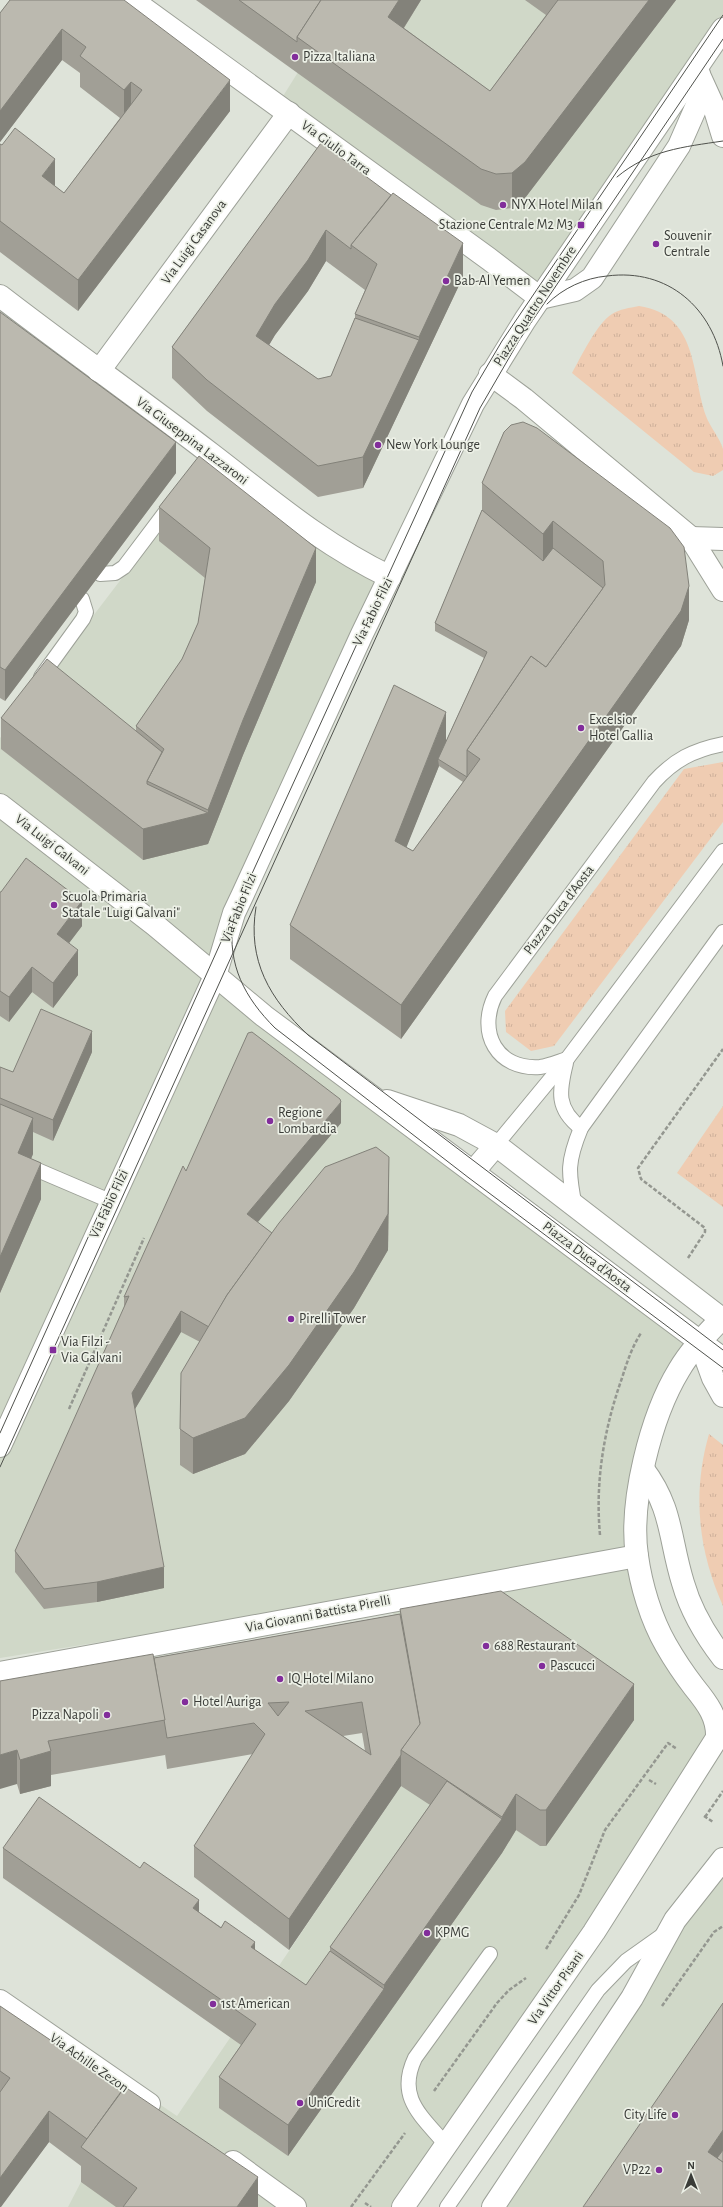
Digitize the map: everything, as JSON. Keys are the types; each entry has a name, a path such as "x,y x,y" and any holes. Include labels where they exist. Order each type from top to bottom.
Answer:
{"street":[{"name":"Via Giulio Tarra","path":"132,0 289,113 540,298"},
{"name":"Piazza Quattro Novembre","path":"723,29 699,69 640,150 490,374 524,399 691,538 723,590"},
{"path":"699,69 715,110 723,136"},
{"path":"540,298 575,290 592,278 679,146 697,105 699,69"},
{"name":"Via Luigi Casanova","path":"99,371 289,113"},
{"name":"Via Giuseppina Lazzaroni","path":"0,296 99,371 206,460 325,541 390,576"},
{"name":"Via Fabio Filzi","path":"0,1446 110,1201 215,976 234,913 390,576 473,404 490,374"},
{"path":"691,538 723,539"},
{"name":"Via Luigi Galvani","path":"0,805 155,925 215,976"},
{"name":"Piazza Duca d'Aosta","path":"215,976 264,1016 723,1359"},
{"name":"Piazza Duca d'Aosta","path":"372,1097 459,1124 496,1144 722,1320 700,1342 679,1370 662,1402 643,1469 637,1504 637,1556 659,1630 680,1668 708,1703 720,1737 700,1764"},
{"path":"474,1172 496,1144"},
{"path":"700,1342 713,1378 723,1396"},
{"path":"643,1469 658,1490 668,1515 679,1571 688,1598 703,1628 723,1658"},
{"name":"Via Giovanni Battista Pirelli","path":"0,1673 637,1556"},
{"name":"Via Vittor Pisani","path":"403,2207 594,1932 700,1764"},
{"path":"494,2207 632,1998 669,1930 723,1860"},
{"name":"Via Achille Zezon","path":"0,2001 168,2117"},
{"path":"216,2151 295,2207"}],"lane":[{"path":"100,574 115,573 124,567 177,497"},
{"path":"32,688 83,619 86,612 82,599"},
{"name":"Piazza Duca d'Aosta","path":"567,1059 541,1067 530,1067 518,1065 498,1051 488,1031 487,1019 495,996 654,782 676,761 689,754 723,744"},
{"path":"496,1144 567,1059 723,851"},
{"path":"575,1207 568,1167 573,1148 581,1128 723,932"},
{"path":"567,1059 561,1084 563,1106 567,1115 581,1128"},
{"path":"28,1166 110,1201"},
{"path":"447,2207 598,1990 626,1961 669,1930"},
{"path":"446,2146 408,2095 407,2083 409,2070 415,2058 490,1954"}],"path":[{"path":"691,1254 705,1232 705,1228 641,1179 638,1168 723,1049"},
{"path":"69,1409 144,1238"},
{"path":"600,1534 599,1478 602,1448 618,1388 634,1344"},
{"path":"545,1950 579,1895 605,1830 668,1743"},
{"path":"705,1817 723,1791"},
{"path":"698,1813 713,1822"},
{"path":"351,2207 497,2003 509,1990 529,1975"},
{"path":"365,2203 371,2207"}],"shaded area":[{"path":"343,0 723,0 723,27 539,290 280,101"},
{"path":"212,460 384,578 206,978 695,1343 665,1383 629,1553 708,1724 698,1764 401,2207 68,2207 81,2182 140,2091 177,2116 420,1758 390,1596 0,1658 0,738"},
{"path":"723,1865 723,2207 497,2207"}],"green space":[{"path":"639,306 658,312 672,321 682,333 689,348 706,416 723,449 723,470 713,476 694,472 572,373 595,332 606,318 618,311"},
{"path":"723,762 723,822 554,1046 531,1051 506,1032 505,1011 684,769"},
{"path":"723,1106 723,1207 677,1173"},
{"path":"709,1434 723,1445 723,1606 708,1564 700,1521 700,1478"}],"building":[{"path":"10,0 124,0 230,80 78,280 0,221 0,144 2,145 15,128 55,159 42,176 64,193 142,90 131,82 124,90 80,56 86,47 62,29 0,111 0,13"},
{"path":"239,0 321,0 297,37 297,42"},
{"path":"321,0 399,0 388,17 490,91 558,0 649,0 525,162 512,173 496,174 481,169 297,37"},
{"path":"321,143 391,195 351,245 351,249 326,230 308,260 275,304 256,336 318,379 331,376 355,318 419,340 363,457 318,466 207,380 172,347"},
{"path":"393,193 463,243 419,337 355,314 377,264 351,245"},
{"path":"0,312 176,442 5,670 0,667"},
{"path":"523,422 537,428 670,528 684,547 689,586 681,611 401,1005 290,925 394,685 446,712 395,841 413,851 480,759 467,750 531,656 546,667 605,585 603,561 553,521 543,534 482,483 504,432 511,425"},
{"path":"199,456 316,548 243,720 208,810 147,781 164,749 136,726 182,659 198,623 210,548 159,507"},
{"path":"482,510 543,561 553,548 603,588 546,667 531,656 467,750 467,777 438,759 487,652 435,623"},
{"path":"47,659 162,752 147,781 147,784 208,813 143,829 1,718"},
{"path":"26,858 82,901 57,934 78,950 53,983 32,967 9,997 0,991 0,892"},
{"path":"41,1009 92,1031 53,1120 0,1098 0,1067 13,1072"},
{"path":"252,1032 340,1099 341,1102 247,1214 272,1233 227,1295 209,1327 181,1311 132,1393 164,1567 97,1582 44,1589 15,1551 129,1296 124,1297 183,1166 186,1171 248,1033"},
{"path":"0,1104 33,1118 18,1153 41,1163 0,1257"},
{"name":"Pirelli Tower","path":"376,1147 389,1157 388,1214 354,1272 289,1365 245,1418 193,1438 180,1429 181,1373 227,1295 279,1223 325,1167"},
{"path":"501,1591 634,1684 546,1810 540,1810 516,1794 502,1817 401,1750 420,1723 400,1609"},
{"path":"400,1614 420,1724 401,1750 401,1755 289,1919 194,1846 265,1734 254,1723 167,1738 154,1658","holes":["289,1702 278,1716 268,1703","362,1702 371,1755 305,1711"]},
{"path":"153,1654 165,1720 48,1741 51,1751 20,1760 17,1750 0,1755 0,1681"},
{"path":"447,1781 502,1819 384,1985 330,1947"},
{"path":"39,1797 140,1868 144,1862 199,1900 193,1908 221,1928 225,1921 255,1942 251,1947 306,1985 330,1951 384,1989 288,2125 219,2077 256,2024 3,1848"},
{"path":"723,2003 723,2130 708,2152 723,2162 723,2207 583,2207"},
{"path":"0,2006 123,2089 87,2139 49,2111 0,2178 0,2092 10,2078 0,2071"},
{"path":"125,2087 258,2177 237,2207 123,2207 137,2188 81,2147"},
{"path":"723,2150 723,2162 717,2158"}],"tram line":[{"path":"0,1433 234,913 472,392 502,341 723,15"},
{"path":"0,1467 480,408 520,339 723,39"},
{"path":"617,177 629,168 654,155 694,145 723,141"},
{"path":"547,304 567,289 599,277 629,275 649,279 668,286 684,296 698,310 709,326 718,345 723,366"},
{"path":"256,907 254,927 255,945 258,962 264,978 272,993 294,1021 308,1035 723,1350"},
{"path":"233,921 233,952 240,980 255,1005 275,1028 469,1178 723,1368"}],"place":[{"name":"Pizza Italiana","path":"295,57"},
{"name":"NYX Hotel Milan","path":"503,205"},
{"name":"Stazione Centrale M2 M3","path":"581,225"},
{"name":"Souvenir Centrale","path":"656,244"},
{"name":"Bab-Al Yemen","path":"446,281"},
{"name":"New York Lounge","path":"378,445"},
{"name":"Excelsior Hotel Gallia","path":"581,728"},
{"name":"Scuola Primaria Statale \"Luigi Galvani\"","path":"54,905"},
{"name":"Regione Lombardia","path":"270,1121"},
{"name":"Pirelli Tower","path":"291,1319"},
{"name":"Via Filzi - Via Galvani","path":"53,1350"},
{"name":"688 Restaurant","path":"486,1646"},
{"name":"Pascucci","path":"542,1666"},
{"name":"IQ Hotel Milano","path":"280,1679"},
{"name":"Hotel Auriga","path":"185,1702"},
{"name":"Pizza Napoli","path":"107,1715"},
{"name":"KPMG","path":"427,1933"},
{"name":"1st American","path":"213,2004"},
{"name":"UniCredit","path":"300,2103"},
{"name":"City Life","path":"675,2115"},
{"name":"VP22","path":"659,2170"}]}
